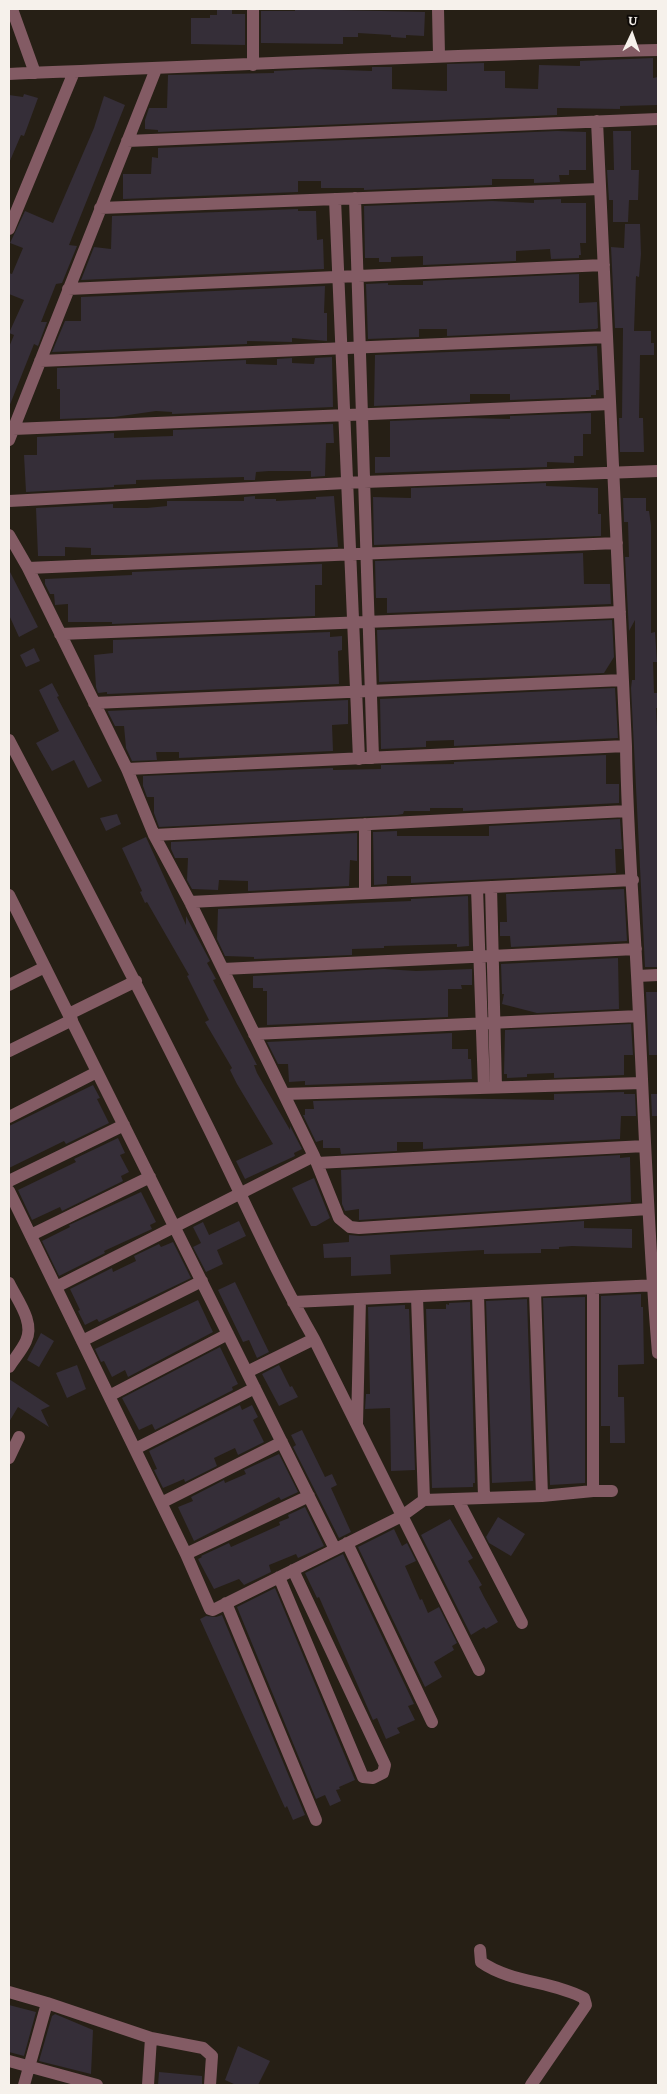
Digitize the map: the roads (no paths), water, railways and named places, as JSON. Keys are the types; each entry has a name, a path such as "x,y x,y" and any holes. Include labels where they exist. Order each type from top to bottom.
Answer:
{"street":[{"path":"12,9 35,73"},
{"path":"253,9 253,65"},
{"path":"438,9 439,55"},
{"path":"9,74 253,65 439,55 658,50"},
{"path":"156,69 11,435 344,415 610,404"},
{"path":"9,229 74,72"},
{"path":"127,141 658,119"},
{"path":"597,121 626,746 627,811 633,880 648,1209 655,1286 658,1353"},
{"path":"100,208 600,189"},
{"path":"355,198 373,758"},
{"path":"336,199 359,759"},
{"path":"68,289 604,265"},
{"path":"40,361 607,337"},
{"path":"9,501 364,482 658,471"},
{"path":"9,535 28,568 126,769 154,835 190,902 284,1094 315,1160 339,1218 350,1227 359,1228 648,1209"},
{"path":"28,568 617,543"},
{"path":"60,634 620,612"},
{"path":"94,703 623,680"},
{"path":"9,740 136,981 293,1302 314,1339 478,1670"},
{"path":"126,769 626,746"},
{"path":"154,835 627,811"},
{"path":"365,824 365,893"},
{"path":"190,902 633,880"},
{"path":"488,1023 493,956 491,887"},
{"path":"477,888 479,957 488,1023 490,1088"},
{"path":"9,894 13,915 45,967 309,1496 341,1546 432,1722"},
{"path":"223,969 636,949"},
{"path":"9,985 45,967"},
{"path":"637,976 658,975"},
{"path":"9,1051 136,981"},
{"path":"254,1034 639,1016"},
{"path":"9,1117 97,1072"},
{"path":"284,1094 642,1083"},
{"path":"9,1181 124,1125"},
{"path":"56,1287 241,1193 315,1160 645,1146"},
{"path":"30,1235 150,1177"},
{"path":"9,1190 186,1554 210,1609 213,1610 402,1516 424,1500 542,1496 593,1490 612,1492"},
{"path":"82,1340 202,1282"},
{"path":"9,1283 27,1319 28,1329 26,1341 9,1367"},
{"path":"293,1302 655,1286"},
{"path":"593,1490 594,1288"},
{"path":"535,1291 542,1496"},
{"path":"478,1294 484,1497"},
{"path":"417,1296 424,1500"},
{"path":"357,1426 360,1299"},
{"path":"108,1396 228,1334"},
{"path":"247,1372 314,1339"},
{"path":"135,1449 255,1388"},
{"path":"9,1458 18,1436"},
{"path":"161,1503 282,1442"},
{"path":"186,1554 309,1496"},
{"path":"458,1500 522,1623"},
{"path":"278,1577 364,1777 374,1778 383,1772 385,1765 293,1570"},
{"path":"226,1603 316,1820"},
{"path":"480,1950 481,1962 492,1970 571,1990 584,1998 586,2005 531,2085"},
{"path":"9,1992 151,2038 203,2048 212,2056 210,2085"},
{"path":"24,2085 47,2003"},
{"path":"148,2085 151,2038"},
{"path":"9,2061 96,2085"}]}
